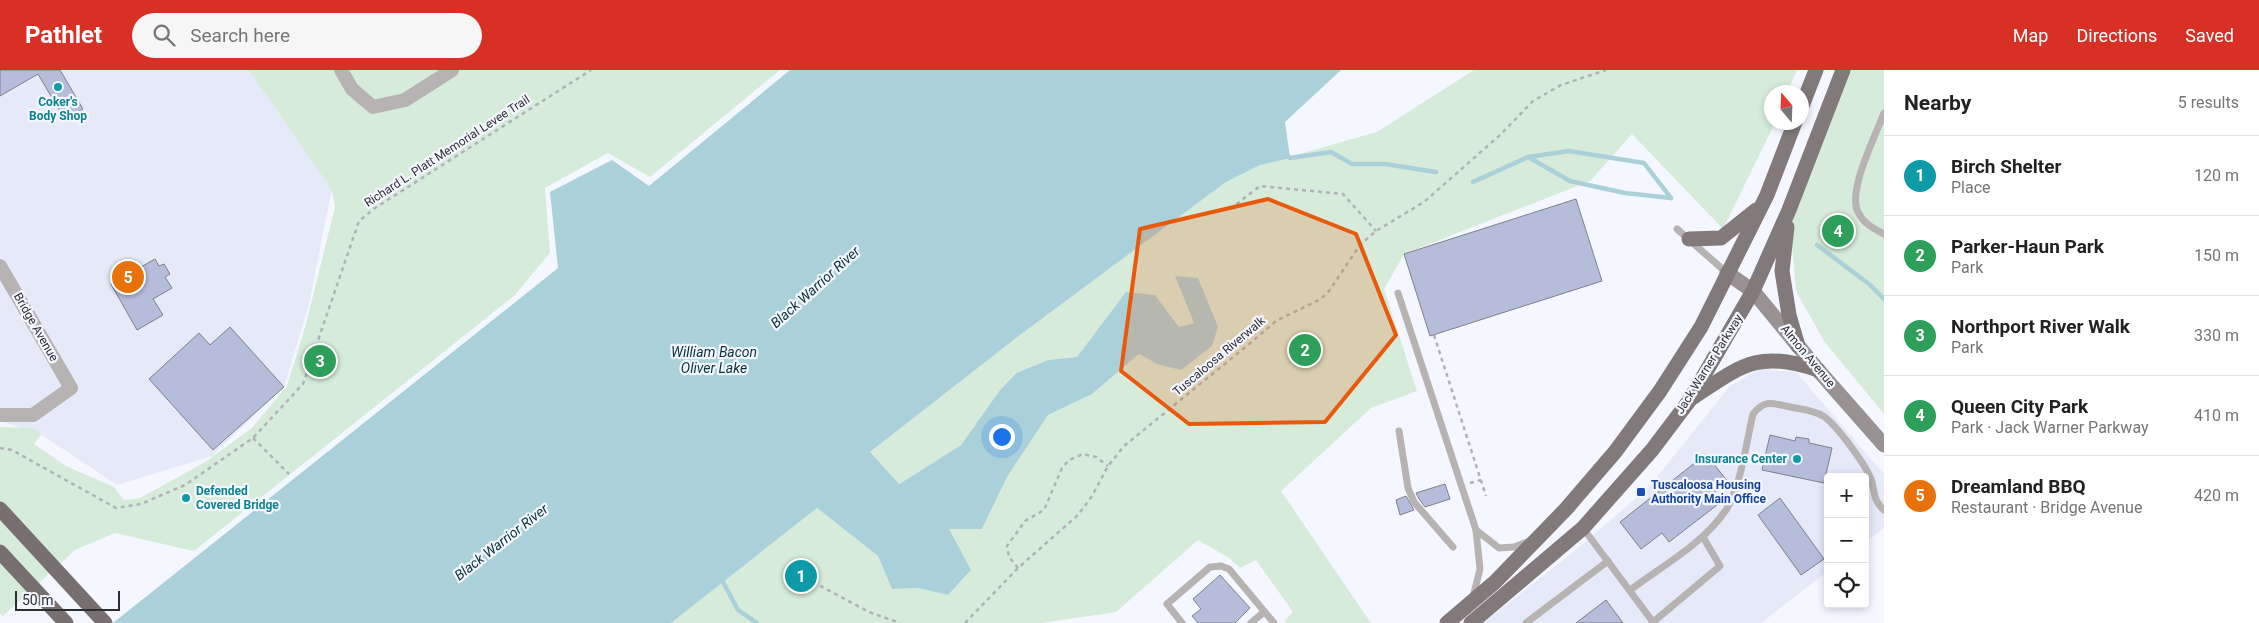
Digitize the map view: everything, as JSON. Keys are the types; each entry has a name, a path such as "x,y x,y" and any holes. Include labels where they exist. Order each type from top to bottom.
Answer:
{"highway":[{"path":"0,509 105,623"},
{"path":"0,552 66,623"}],"main road":[{"path":"1809,88 1816,70"},
{"name":"Jack Warner Parkway","path":"1447,623 1477,616 1583,528 1652,450 1689,401 1754,291 1789,210 1843,70"},
{"name":"Jack Warner Parkway","path":"1477,616 1539,538 1615,452 1655,399 1701,327 1761,206 1792,130"},
{"path":"1689,239 1721,238 1761,206"},
{"path":"1789,210 1782,271 1789,315 1798,346"},
{"name":"Almon Avenue","path":"1727,273 1754,291 1818,370 1884,445"},
{"path":"1689,401 1743,367 1760,361 1784,361 1818,370"}],"street":[{"path":"341,70 352,90 373,107 405,100 452,70"},
{"name":"Bridge Avenue","path":"0,266 70,388 33,415 0,415"}],"lane":[{"path":"1884,113 1855,195 1857,212 1868,225 1884,234"},
{"path":"1677,228 1727,273"},
{"path":"1398,293 1476,530 1480,569 1477,616"},
{"path":"1630,590 1703,537 1727,509 1736,483 1752,414 1759,406 1769,402 1815,412 1830,421 1865,466 1872,482 1876,502 1884,510"},
{"path":"1399,431 1408,488 1414,502 1453,547"},
{"path":"1583,528 1653,622 1720,566 1703,537"},
{"path":"1476,530 1499,548 1514,547 1539,538"},
{"path":"1526,623 1608,561"},
{"path":"1182,623 1167,604 1210,567 1221,566 1229,569 1274,623"},
{"path":"1251,623 1264,612"}],"path":[{"name":"Richard L. Platt Memorial Levee Trail","path":"0,448 12,450 116,508 141,504 185,485 253,438 303,384 359,221 391,197 591,70"},
{"name":"Tuscaloosa Riverwalk","path":"965,623 1018,568 1078,515 1092,496 1108,466 1124,446 1248,345 1263,329 1321,299 1329,291 1360,245 1376,231 1408,213 1437,190 1500,134 1533,101 1561,85 1606,70"},
{"path":"1230,209 1260,186 1343,194 1376,231"},
{"path":"1434,335 1486,496"},
{"path":"253,438 289,474"},
{"path":"1018,568 1009,557 1007,546 1025,521 1044,510 1062,468 1069,460 1083,454 1096,457 1108,466"},
{"path":"813,582 869,612 900,623"}],"highlighted area":[{"path":"1268,199 1356,234 1396,335 1325,422 1189,424 1121,371 1140,229"}],"shaded area":[{"path":"0,70 250,70 332,188 309,304 284,387 212,456 117,485 39,433 0,421"},
{"path":"1759,369 1796,372 1884,474 1884,528 1869,539 1869,473 1824,473 1824,574 1761,623 1483,623 1572,553 1649,487 1730,386"}],"green space":[{"path":"249,70 780,70 650,177 608,153 545,188 550,253 515,295 194,551 115,533 75,550 3,616 0,613 0,427 32,428 39,431 41,435 34,444 66,466 114,487 124,500 140,498 205,462 252,428 287,386 306,324 335,207 331,188"},
{"path":"1474,70 1797,70 1790,85 1764,85 1764,130 1772,130 1723,229 1632,134 1590,181 1404,254 1384,289 1417,391 1371,408 1281,491 1371,623 1286,623 1284,621 1293,612 1256,560 1240,568 1229,558 1198,540 1116,612 1041,623 671,623 817,508 878,556 892,589 918,588 948,595 971,570 948,529 982,529 1007,477 1048,415 1092,394 1139,354 1157,364 1212,346 1176,277 1194,323 1179,327 1155,295 1126,293 1077,357 1048,360 1015,373 1000,390 961,445 898,484 870,452 1020,335 1226,182 1260,165 1377,132"},
{"path":"1843,70 1884,70 1884,414 1824,341 1796,291 1789,210"}],"water":[{"name":"William Bacon Oliver Lake","path":"790,70 1341,70 1285,122 1290,158 1260,165 1226,182 1020,335 870,452 899,484 961,445 1000,390 1016,373 1048,360 1077,357 1126,292 1155,295 1179,327 1194,323 1175,276 1198,278 1218,327 1212,346 1181,370 1157,364 1139,354 1092,394 1048,415 1007,477 982,529 949,529 971,570 948,595 918,588 892,589 878,556 817,508 671,623 113,623 558,268 550,192 612,160 649,186"}],"building":[{"name":"Coker's Body Shop","path":"0,70 60,70 83,109 65,120 38,74 0,96"},
{"path":"1576,199 1602,281 1430,336 1404,254"},
{"path":"155,259 159,266 164,264 170,274 165,277 172,288 153,299 163,315 137,330 111,284"},
{"path":"230,327 284,387 213,450 149,379 199,333 210,345"},
{"name":"Insurance Center","path":"1770,435 1795,441 1796,437 1809,439 1809,443 1832,448 1826,473 1824,473 1824,483 1762,470"},
{"path":"1706,454 1728,482 1710,496 1717,505 1669,542 1662,533 1641,549 1620,522"},
{"path":"1445,484 1450,499 1425,507 1416,493"},
{"path":"1406,496 1414,510 1400,515 1396,500"},
{"path":"1780,498 1824,559 1801,575 1758,515"},
{"path":"807,564 814,575 808,587 796,588 788,577 795,565"},
{"path":"1220,575 1250,608 1235,623 1198,623 1192,616 1201,609 1193,599"},
{"path":"1606,600 1623,623 1576,623"}],"waterway":[{"path":"1473,182 1528,157 1569,151 1644,163 1671,198"},
{"path":"1287,155 1290,158 1331,152 1352,164 1385,164 1436,172"},
{"path":"1528,157 1570,181 1625,193 1671,198"},
{"path":"1817,245 1869,284 1884,299"},
{"path":"723,582 738,610 757,623"}],"place":[{"name":"Coker's Body Shop","path":"58,87"},
{"name":"Queen City Park","path":"1838,231"},
{"name":"Dreamland BBQ","path":"128,277"},
{"name":"Parker-Haun Park","path":"1305,350"},
{"name":"Northport River Walk","path":"320,361"},
{"name":"Insurance Center","path":"1797,459"},
{"name":"Tuscaloosa Housing Authority Main Office","path":"1641,492"},
{"name":"Defended Covered Bridge","path":"186,498"},
{"name":"Birch Shelter","path":"801,576"}],"water label":[{"name":"Black Warrior River","path":"815,287"},
{"name":"Black Warrior River","path":"501,542"}]}
